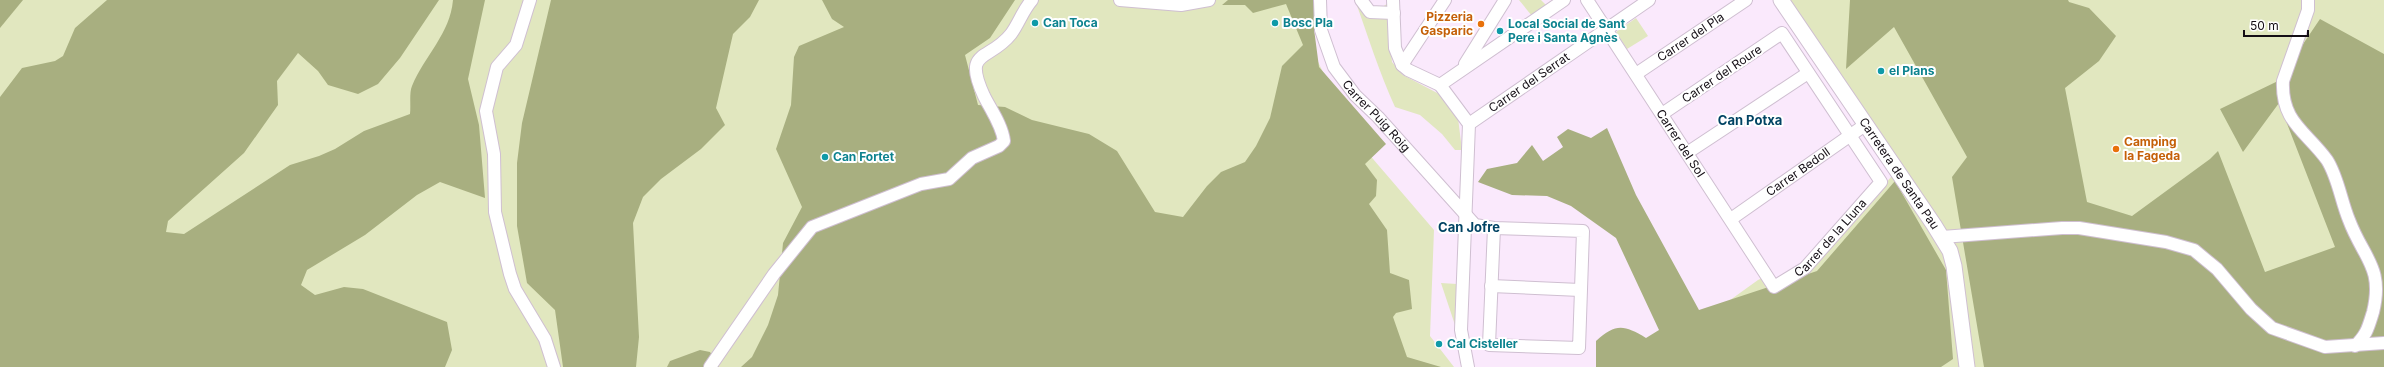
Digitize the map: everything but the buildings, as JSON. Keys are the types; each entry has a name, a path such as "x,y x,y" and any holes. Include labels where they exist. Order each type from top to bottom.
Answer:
{"main road":[{"name":"Carretera de Santa Pau","path":"1781,0 1950,251 1958,286 1967,367"}],"street":[{"path":"530,0 516,45 497,67 486,111 494,154 495,212 510,274 515,289 545,339 554,367"},
{"path":"710,367 774,274 812,227 921,184 949,179 972,158 999,146 1004,141 1002,130 977,80 975,69 979,58 1010,35 1032,0"},
{"path":"1120,0 1181,5 1209,0"},
{"name":"Carrer Puig Roig","path":"1320,0 1322,30 1334,67 1355,95 1378,117 1465,216 1475,225 1494,228 1583,231 1580,290"},
{"path":"1361,0 1370,12 1394,13"},
{"path":"1394,0 1396,48 1402,65 1408,70 1440,85 1469,124 1461,330 1468,367"},
{"path":"1402,65 1445,0"},
{"path":"1464,67 1505,0"},
{"path":"1440,85 1464,67 1564,0"},
{"name":"Carrer del Sol","path":"1587,0 1774,287"},
{"name":"Carrer del Serrat","path":"1469,124 1649,0"},
{"name":"Carrer del Pla","path":"1636,74 1746,0"},
{"path":"2308,0 2308,10 2283,81 2282,94 2286,108 2296,125 2332,169 2350,223 2374,267 2378,285 2376,300 2366,336 2355,346"},
{"name":"Carrer del Roure","path":"1662,114 1782,33 1808,73"},
{"path":"1688,153 1808,73 1849,136"},
{"name":"Carrer Bedoll","path":"1731,219 1865,124"},
{"name":"Carrer de la Lluna","path":"1774,287 1805,268 1880,182 1849,136"},
{"path":"1491,286 1580,290 1579,348 1489,345 1491,286 1494,228"},
{"path":"1942,237 2079,228 2166,242 2194,250 2217,269 2251,309 2272,328 2325,347 2384,343"}],"green space":[{"path":"0,0 1288,0 1355,138 1434,230 1430,336 1454,367 0,367"},
{"path":"0,0 23,0 0,28"},
{"path":"107,0 439,0 400,58 378,84 358,94 328,85 318,71 298,53 277,81 278,105 244,153 168,221 166,232 184,234 290,165 319,156 335,149 364,131 410,114 412,86 423,64 442,34 451,12 453,0 485,0 468,79 479,125 485,198 440,182 417,195 365,235 307,270 301,285 315,295 344,287 363,289 447,322 452,350 445,367 0,367 0,97 22,68 55,61 63,56 75,28"},
{"path":"551,0 759,0 750,17 733,34 716,108 725,125 701,149 661,179 643,197 633,223 639,337 636,367 563,367 555,310 527,283 517,226 517,163 522,123"},
{"path":"822,0 1015,0 990,38 965,55 978,105 1005,107 1032,120 1089,134 1117,151 1155,212 1183,217 1207,186 1221,172 1245,162 1256,146 1270,118 1282,66 1303,45 1286,4 1253,13 1245,5 1222,5 1228,0 1314,0 1314,29 1319,67 1386,144 1365,164 1377,180 1376,196 1369,204 1387,230 1390,273 1409,280 1412,309 1396,313 1393,317 1407,357 1441,367 741,367 752,357 768,325 778,295 783,243 802,207 776,149 791,105 794,57 799,46 844,27 832,19"},
{"path":"1355,0 1365,0 1370,7 1382,7 1387,4 1392,62 1403,75 1441,95 1458,118 1462,150 1455,150 1442,134 1420,115 1395,107"},
{"path":"1519,0 1541,0 1547,6 1532,16"},
{"path":"1781,0 2384,0 2384,367 1660,367 1719,308 1758,280 1764,277 1775,292 1866,206 1897,170"},
{"path":"1850,0 2068,0 2069,2 2089,8 2116,36 2099,61 2065,88 2087,202 2132,216 2210,159 2218,151 2265,272 2335,247 2279,103 2243,152 2220,109 2278,81 2320,19 2384,54 2384,367 1984,367 1952,177 1967,157 1894,27 1846,69"},
{"path":"1636,18 1648,36 1627,49 1616,32"},
{"path":"1607,128 1636,195 1699,310 1817,271 1895,181 1946,270 1953,359 1941,367 1596,367 1596,341 1609,331 1626,328 1646,338 1659,330 1616,238 1571,206 1547,196 1512,195 1478,182 1487,169 1517,163 1532,145 1543,161 1563,147 1557,137 1568,129 1591,138"},
{"path":"1441,283 1457,284 1455,325"},
{"path":"700,350 710,352 719,367 667,367 670,361"}],"place":[{"name":"Can Toca","path":"1035,23"},
{"name":"Bosc Pla","path":"1275,23"},
{"name":"Pizzeria Gasparic","path":"1481,24"},
{"name":"Local Social de Sant Pere i Santa Agnès","path":"1500,31"},
{"name":"el Plans","path":"1881,71"},
{"name":"Camping la Fageda","path":"2116,149"},
{"name":"Can Fortet","path":"825,157"},
{"name":"Cal Cisteller","path":"1439,344"}],"district":[{"name":"Can Potxa","path":"1750,120"},
{"name":"Can Jofre","path":"1469,227"}]}
